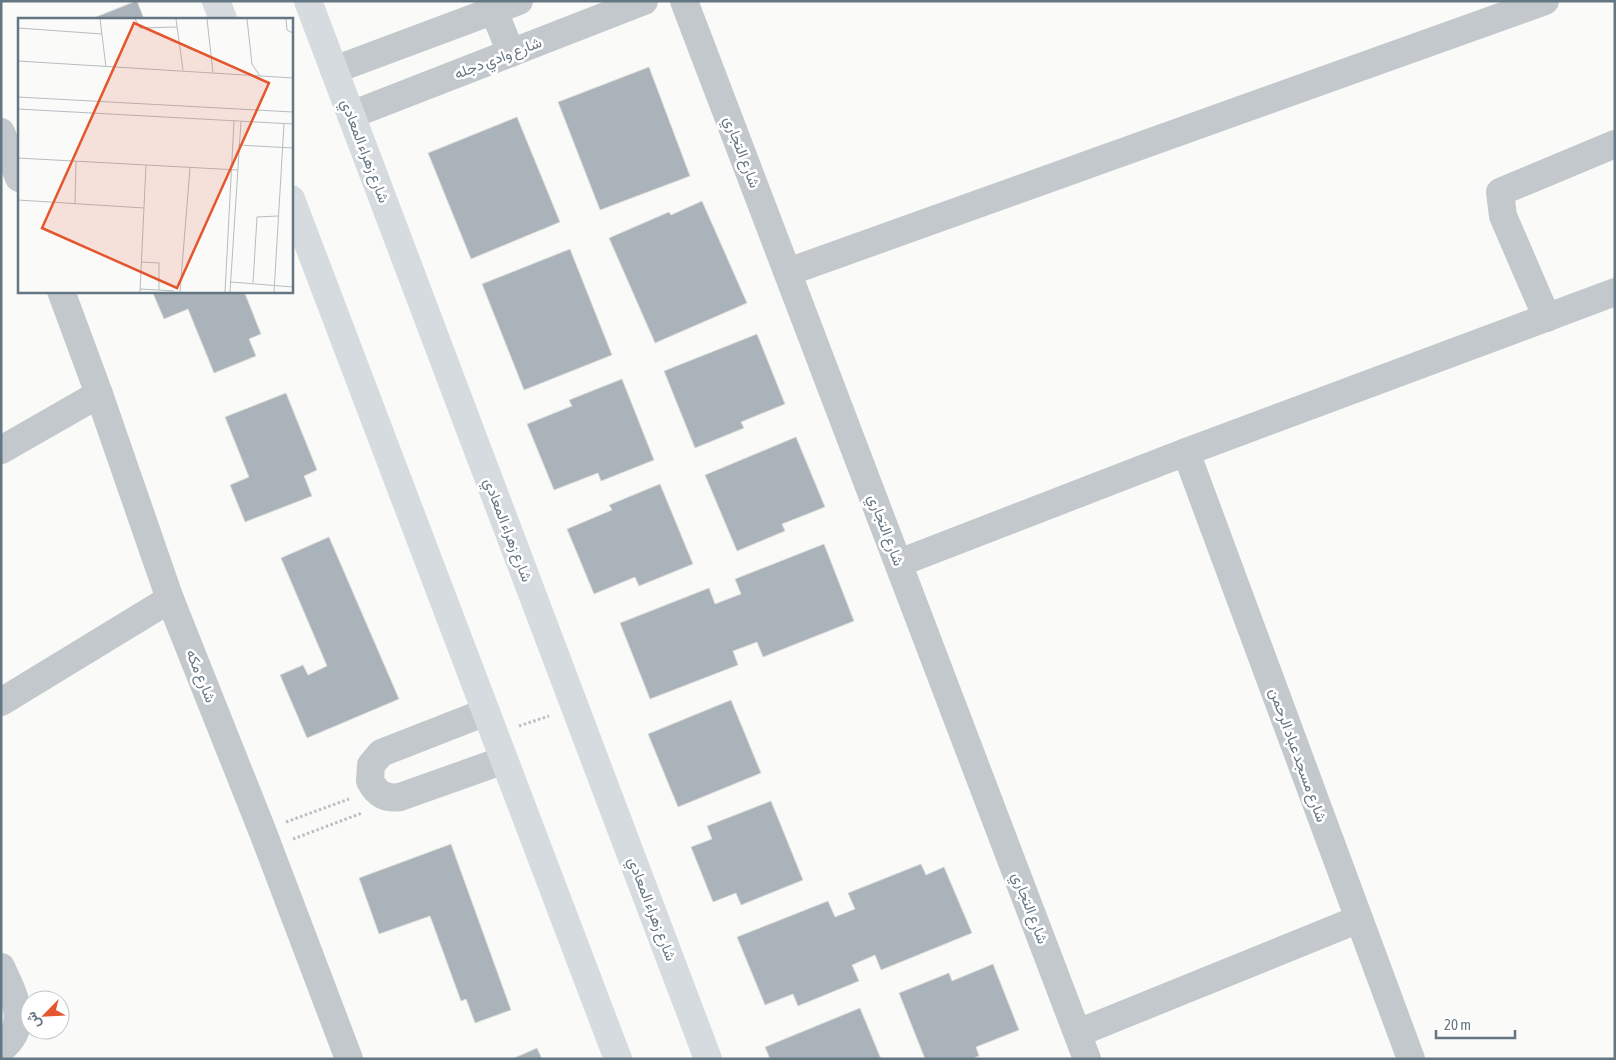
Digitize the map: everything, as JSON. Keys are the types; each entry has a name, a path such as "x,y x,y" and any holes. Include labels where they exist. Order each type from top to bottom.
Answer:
{"main road":[{"path":"216,1 223,18"},
{"name":"شارع زهراء المعادي","path":"308,1 708,1059"},
{"path":"292,202 618,1059"}],"street":[{"name":"شارع وادي دجله","path":"351,115 644,1"},
{"name":"شارع التجاري","path":"684,1 1088,1059"},
{"path":"788,272 1545,1"},
{"path":"334,70 501,4 511,53"},
{"path":"1,132 13,175"},
{"path":"1547,318 1503,216 1500,192 1615,144"},
{"name":"شارع مكه","path":"61,292 100,394 170,599 262,830 349,1059"},
{"path":"899,563 1186,452 1615,292"},
{"path":"1,450 100,394"},
{"name":"شارع مسجد عباد الرحمن","path":"1186,452 1411,1059"},
{"path":"1,702 170,599"},
{"path":"490,723 381,753 371,765 370,781 382,796 400,798 504,760"},
{"path":"1078,1033 1359,919"},
{"path":"1,967 17,1002 19,1014 17,1026 12,1037 1,1049"}],"path":[{"path":"490,723 575,707"},
{"path":"298,817 334,804"},
{"path":"305,835 340,822"}],"building":[{"path":"136,1 144,18 94,18"},
{"path":"649,67 690,176 600,210 558,102"},
{"path":"517,117 560,222 471,259 428,153"},
{"path":"702,201 747,303 655,343 609,238 669,212 671,215"},
{"path":"570,249 612,355 524,390 482,284"},
{"path":"152,292 244,292 261,334 249,339 256,356 214,373 188,309 164,319"},
{"path":"757,334 785,404 741,422 744,428 695,448 664,371"},
{"path":"622,379 654,460 601,481 598,473 554,490 527,424 572,406 569,400"},
{"path":"286,393 317,470 304,476 312,496 245,522 230,485 249,477 225,417"},
{"path":"796,437 825,507 782,524 785,531 737,551 705,475"},
{"path":"660,484 693,564 639,586 635,577 594,594 567,529 612,510 609,505"},
{"path":"329,537 399,699 307,738 280,675 303,665 308,675 327,666 281,558"},
{"path":"824,544 854,621 763,657 757,642 733,651 738,665 650,699 620,623 709,588 715,604 741,594 735,579"},
{"path":"731,700 761,773 678,807 648,734"},
{"path":"771,801 803,880 741,905 736,893 713,902 691,847 712,839 707,826"},
{"path":"451,844 511,1010 475,1023 466,999 461,1001 430,916 379,934 359,878"},
{"path":"921,864 926,875 944,867 972,933 881,970 875,955 852,965 859,981 798,1006 793,994 765,1005 737,937 828,901 835,917 855,909 848,893"},
{"path":"993,964 1019,1030 976,1047 979,1056 971,1059 925,1059 899,993 949,973 952,981"},
{"path":"860,1008 881,1059 770,1059 765,1047"},
{"path":"537,1048 542,1059 512,1059"}]}
